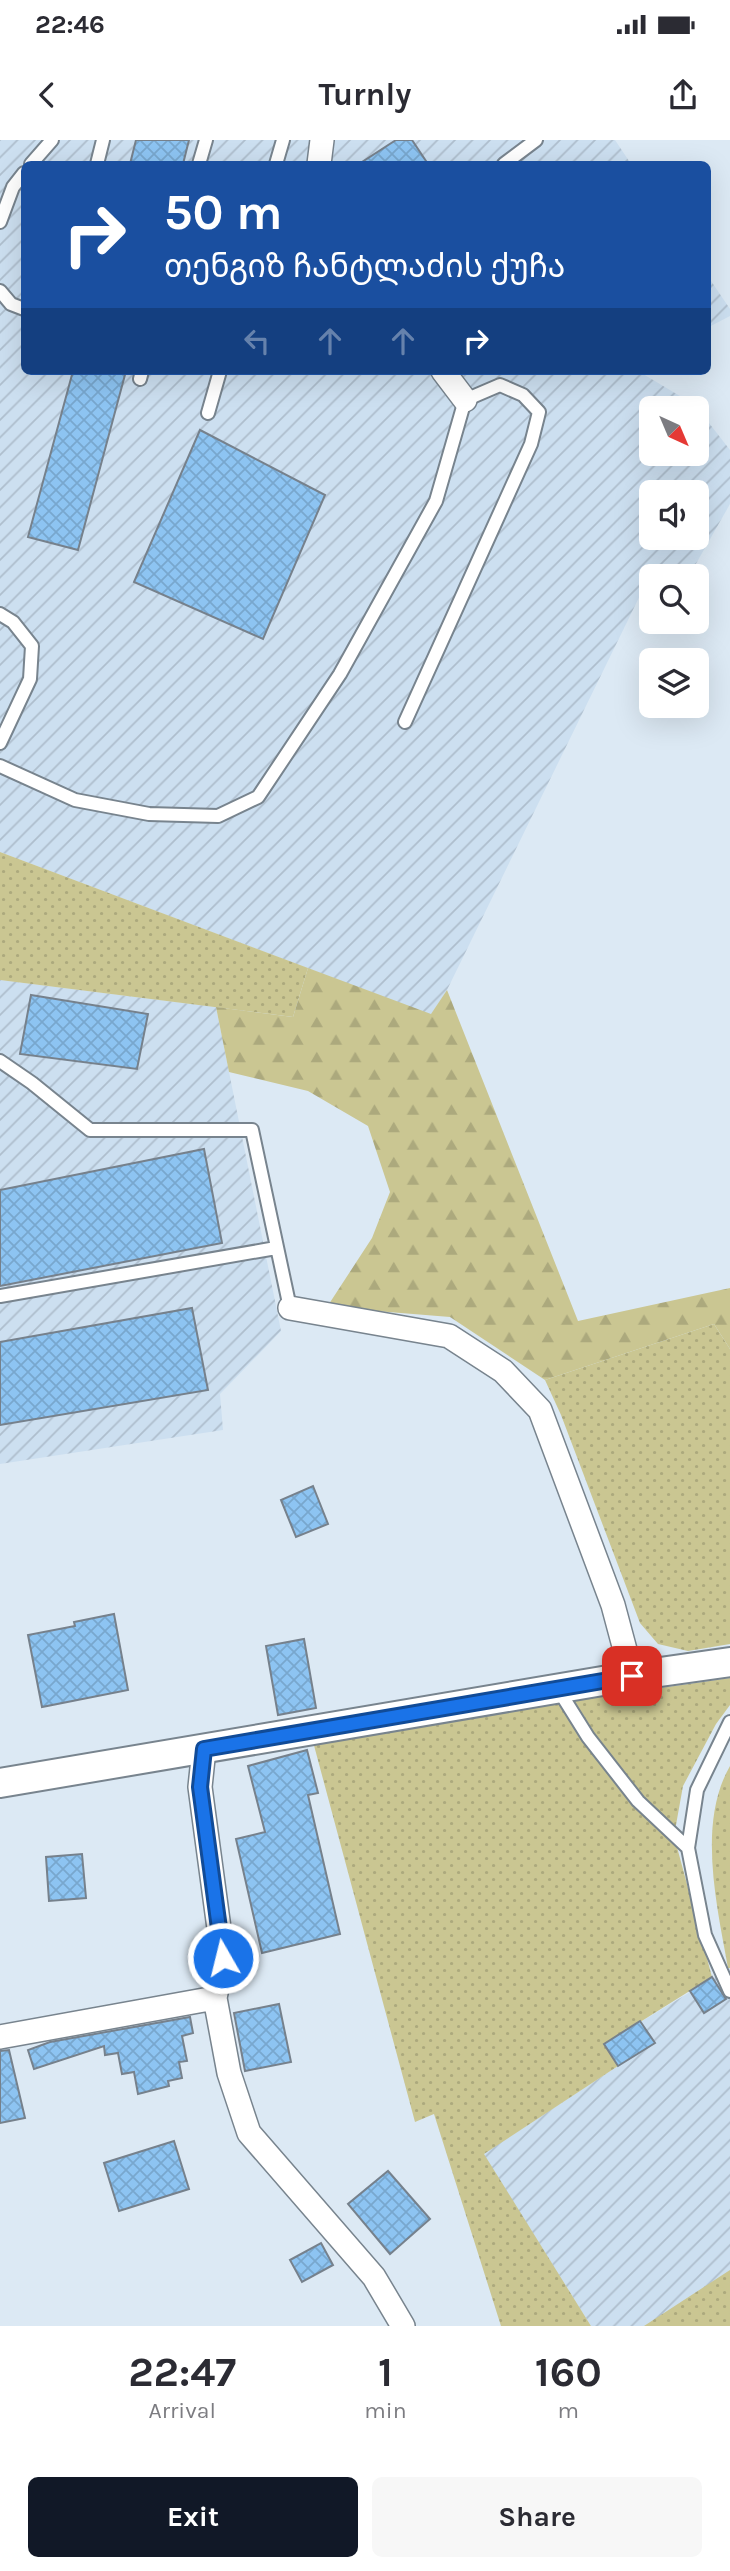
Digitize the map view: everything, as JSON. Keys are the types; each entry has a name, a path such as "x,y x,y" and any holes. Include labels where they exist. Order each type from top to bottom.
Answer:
{"street":[{"path":"319,161 322,140"},
{"path":"446,375 464,400"},
{"path":"290,1308 449,1336 503,1371 540,1410 613,1605 632,1676"},
{"path":"0,1783 632,1676 730,1662"},
{"path":"204,1749 200,1787 223,1958 215,1998 229,2073 249,2133 374,2277 403,2326"},
{"path":"0,2037 215,1998"}],"lane":[{"path":"34,161 52,140"},
{"path":"98,161 103,140"},
{"path":"200,161 206,140"},
{"path":"277,161 283,140"},
{"path":"508,161 536,140"},
{"path":"0,222 13,187 21,177"},
{"path":"0,291 11,304 21,308"},
{"path":"208,413 219,375"},
{"path":"0,766 75,800 149,814 218,816 258,797 340,674 436,501 464,400 500,385 523,395 539,412 531,444 405,722"},
{"path":"0,614 13,622 32,646 30,680 0,743"},
{"path":"0,1061 90,1130 253,1130 290,1308"},
{"path":"0,1296 276,1248"},
{"path":"557,1689 588,1737 638,1801 688,1848"},
{"path":"730,1722 697,1790 688,1848 705,1935 730,1992"}],"shaded area":[{"path":"0,140 615,140 629,161 21,161 21,375 645,375 680,396 639,396 639,466 709,466 709,423 730,450 730,504 709,541 709,480 639,480 639,550 704,550 696,564 639,564 639,598 447,990 431,1015 0,852"},
{"path":"711,281 730,309 730,316 711,326"},
{"path":"0,980 216,1007 281,1331 220,1394 223,1430 0,1464"},
{"path":"730,1968 730,2326 591,2326 483,2154 618,2066 604,2044"}],"green space":[{"path":"0,852 308,968 293,1017 0,980"},
{"path":"308,968 431,1014 447,990 578,1321 730,1288 730,1349 714,1324 545,1380 450,1317 327,1307 372,1238 390,1192 368,1126 308,1091 229,1072 216,1007 293,1017"},
{"path":"714,1324 730,1349 730,1644 688,1651 658,1644 640,1623 561,1415 545,1380"},
{"path":"730,1678 730,1705 716,1724 683,1786 674,1836 712,1977 605,2044 618,2066 484,2154 591,2326 501,2326 434,2114 415,2122 312,1738"},
{"path":"730,1766 728,1968 715,1892 712,1839 714,1813"},
{"path":"730,2270 730,2326 644,2326"}],"building":[{"path":"136,140 189,140 184,161 131,161"},
{"path":"396,140 412,140 426,161 364,161"},
{"path":"72,375 125,375 78,550 28,537"},
{"path":"200,430 325,495 263,639 134,582"},
{"path":"31,995 148,1014 137,1069 20,1054"},
{"path":"204,1149 222,1243 0,1286 0,1190"},
{"path":"192,1308 208,1390 0,1425 0,1342"},
{"path":"313,1486 328,1524 296,1537 281,1500"},
{"path":"114,1614 128,1690 42,1707 28,1635 75,1626 74,1622"},
{"path":"304,1639 316,1708 278,1715 266,1646"},
{"path":"307,1750 318,1793 308,1795 340,1934 262,1953 236,1839 265,1832 248,1766"},
{"path":"82,1854 86,1898 49,1901 46,1857"},
{"path":"712,1977 726,1999 704,2013 690,1991"},
{"path":"279,2004 291,2062 245,2071 234,2013"},
{"path":"190,2017 193,2033 182,2036 187,2061 179,2062 182,2078 168,2081 169,2086 138,2094 134,2072 122,2074 118,2053 105,2055 104,2046 34,2069 28,2050 50,2042"},
{"path":"640,2021 655,2043 618,2066 604,2044"},
{"path":"9,2050 25,2118 0,2123 0,2051"},
{"path":"174,2141 189,2189 119,2211 104,2163"},
{"path":"388,2171 430,2219 390,2254 348,2204"},
{"path":"321,2243 333,2265 302,2282 290,2260"}],"route":[{"path":"223,1958 200,1787 204,1749 632,1676"}]}
